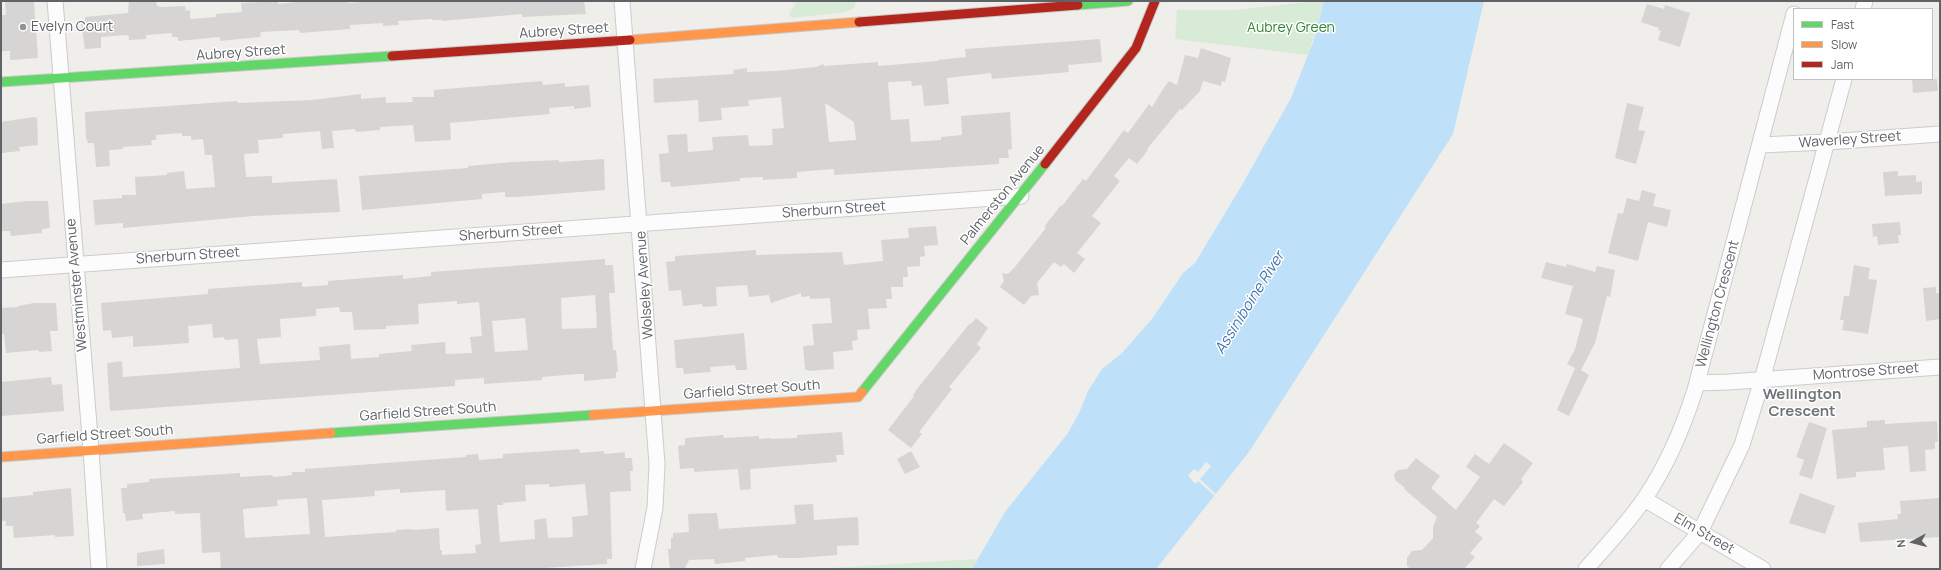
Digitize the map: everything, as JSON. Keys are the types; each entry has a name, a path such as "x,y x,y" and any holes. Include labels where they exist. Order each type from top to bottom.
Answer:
{"street":[{"name":"Westminster Avenue","path":"55,1 60,79 91,450 98,569"},
{"name":"Wolseley Avenue","path":"622,1 657,464 655,508 644,569"},
{"name":"Aubrey Street","path":"1,82 626,41 1128,1"},
{"name":"Palmerston Avenue","path":"858,397 1021,196 1136,48 1155,1"},
{"name":"Wellington Crescent","path":"1586,569 1644,499 1657,479 1681,431 1697,383 1793,18"},
{"path":"1668,569 1700,532 1742,445 1762,380 1844,80"},
{"name":"Waverley Street","path":"1760,145 1940,134"},
{"name":"Sherburn Street","path":"1,270 1021,196"},
{"name":"Montrose Street","path":"1697,383 1762,380 1940,367"},
{"name":"Garfield Street South","path":"1,457 654,410 858,397"},
{"name":"Elm Street","path":"1644,499 1763,569"}],"green space":[{"path":"797,1 856,1 854,8 846,12 792,18 789,14"},
{"name":"Aubrey Green","path":"1324,1 1308,55 1175,39 1177,10 1234,10"},
{"path":"977,559 972,569 814,569"}],"water":[{"name":"Assiniboine River","path":"1324,1 1484,1 1453,134 1249,452 1156,569 972,569 1005,512 1068,433 1079,413 1088,391 1102,369 1121,354 1152,319 1183,273 1195,263 1242,185 1291,98 1313,42"}],"pier":[{"path":"1206,462 1211,466 1200,479 1217,495 1216,497 1198,481 1195,484 1188,475 1194,469 1198,472"}],"building":[{"name":"Evelyn Court","path":"5,1 34,1 38,58 10,60 10,51 1,51 1,15 6,15"},
{"path":"129,1 156,1 157,6 162,7 185,6 186,11 190,10 190,19 216,17 216,14 242,12 241,3 278,1 278,4 306,1 349,1 349,3 376,1 584,1 586,14 522,17 522,14 442,21 432,19 398,21 399,25 383,26 383,23 350,25 350,29 300,33 299,30 261,32 260,37 220,41 220,37 178,41 178,37 172,37 172,33 146,35 146,39 129,40 129,36 126,35 101,37 101,48 85,49 81,23 85,22 85,17 128,13"},
{"path":"1647,4 1664,9 1665,5 1690,13 1680,47 1658,40 1661,31 1658,30 1659,28 1641,22"},
{"path":"1100,39 1102,62 1068,65 1069,72 992,79 991,73 947,78 949,104 924,106 922,85 912,86 911,81 888,82 891,120 909,119 911,142 941,140 941,137 962,135 961,116 1010,112 1012,149 1008,150 1009,158 999,158 999,164 834,175 834,169 797,172 797,178 763,180 763,177 740,178 740,181 671,187 670,182 661,182 659,154 669,153 667,135 687,134 688,152 713,150 712,137 748,135 749,146 773,145 772,129 784,128 781,97 751,100 748,101 749,106 721,108 722,120 699,122 698,100 654,103 653,79 734,74 733,70 747,68 747,72 776,71 816,67 823,64 824,66 878,62 878,66 938,61 966,57 965,49","holes":["825,103 854,122 856,140 829,142"]},
{"path":"1201,48 1231,58 1225,82 1222,81 1221,86 1203,81 1200,91 1182,110 1180,109 1147,149 1148,150 1137,164 1129,158 1114,176 1120,181 1092,216 1101,223 1077,253 1085,259 1074,273 1064,264 1061,267 1054,262 1037,283 1039,295 1031,296 1024,305 1000,287 1004,281 1002,273 1008,274 1014,268 1046,228 1044,227 1061,205 1062,206 1083,179 1086,181 1124,130 1128,133 1149,104 1152,107 1169,81 1177,85 1185,55 1198,58"},
{"path":"1937,79 1938,91 1913,93 1912,80"},
{"path":"542,81 543,85 565,83 565,87 589,85 591,107 574,109 574,106 549,108 550,114 450,123 451,140 415,142 413,125 380,127 380,130 356,132 355,129 332,131 334,148 322,149 320,131 283,134 283,138 258,140 259,153 244,154 246,177 272,176 272,183 337,179 340,212 253,216 123,228 123,223 95,225 93,200 122,198 122,195 136,195 135,177 167,175 167,173 184,171 186,189 215,187 212,155 205,155 203,139 191,140 191,136 182,136 182,133 156,135 156,140 151,140 152,145 123,147 123,149 109,150 110,166 96,167 94,143 88,143 86,138 85,112 237,101 238,103 312,100 361,94 361,99 386,97 386,103 413,102 412,97 434,97 434,90"},
{"path":"1627,103 1644,107 1638,130 1645,131 1636,164 1615,158"},
{"path":"34,117 37,118 38,145 19,147 20,151 2,153 1,122"},
{"path":"604,159 605,190 517,197 505,197 505,192 482,194 482,199 362,210 359,176 468,168 468,166 512,162 559,160 559,162"},
{"path":"1898,171 1898,176 1916,175 1916,182 1922,181 1922,194 1885,196 1883,172"},
{"path":"1642,190 1656,194 1653,206 1671,210 1667,227 1648,222 1638,261 1608,253 1618,213 1623,214 1627,198 1639,201"},
{"path":"27,201 48,201 50,228 42,229 42,233 11,236 10,231 1,231 1,204"},
{"path":"1900,222 1901,235 1898,235 1899,243 1878,245 1877,236 1873,237 1872,224"},
{"path":"936,226 938,245 924,246 925,256 920,257 920,266 907,267 908,277 903,277 903,287 891,287 892,299 886,299 887,308 868,309 870,329 857,330 858,340 852,341 853,350 833,352 834,369 809,371 805,369 803,346 814,345 812,324 832,323 830,298 810,299 810,296 801,297 801,293 771,303 769,295 749,297 747,285 716,287 717,306 703,307 702,304 683,306 681,290 669,291 666,262 675,261 675,256 756,250 756,255 842,252 844,265 883,261 881,240 909,238 908,228"},
{"path":"605,259 605,265 613,265 615,293 609,293 613,350 616,350 618,371 616,372 616,378 584,381 584,374 577,374 542,377 542,380 484,384 484,378 455,380 455,386 110,411 107,363 122,361 123,377 240,368 238,339 225,340 224,337 213,338 212,324 188,326 189,343 133,347 133,336 112,338 111,330 103,331 101,303 208,294 208,289 302,282 302,287 328,285 328,281 403,275 403,279 431,276 431,272","holes":["595,295 596,328 562,329 561,298","457,301 457,304 479,302 482,336 470,337 472,353 446,354 445,342 411,345 412,351 379,354 379,357 351,359 350,344 319,347 320,360 260,364 257,339 281,337 280,319 316,316 316,309 339,307 340,312 352,312 354,330 386,329 386,326 419,324 418,304","525,318 528,350 495,352 492,321"]},
{"path":"1546,262 1566,267 1567,264 1595,272 1597,266 1615,270 1610,297 1607,296 1595,343 1581,370 1589,375 1569,416 1557,410 1575,368 1567,364 1575,349 1583,319 1565,314 1573,286 1541,278"},
{"path":"1854,265 1870,268 1868,279 1877,280 1868,334 1842,330 1844,320 1840,320 1844,296 1849,296"},
{"path":"1936,287 1936,293 1940,293 1940,319 1926,321 1923,288"},
{"path":"34,303 56,303 58,331 50,331 52,351 39,352 39,350 6,353 4,334 1,334 1,308 18,307"},
{"path":"976,318 988,328 977,344 981,348 949,387 952,389 919,432 922,434 911,448 888,430 914,396 913,395 917,389 970,323 971,324"},
{"path":"744,333 747,370 736,370 735,365 710,367 711,372 684,374 683,368 676,368 674,340"},
{"path":"51,377 52,385 62,384 64,411 1,416 1,382"},
{"path":"1885,420 1885,424 1937,421 1938,442 1935,442 1935,449 1925,450 1926,471 1910,472 1908,446 1883,448 1885,470 1856,472 1856,477 1837,479 1832,430 1867,427 1867,421"},
{"path":"1809,422 1827,428 1812,479 1799,475 1804,460 1796,457"},
{"path":"842,432 844,455 836,455 837,462 750,469 751,489 740,490 738,469 694,472 694,468 680,469 678,446 685,445 685,438 723,435 724,438 759,436 759,439 771,439 797,438 797,435"},
{"path":"1504,443 1533,463 1521,479 1523,482 1504,506 1494,499 1476,523 1480,526 1475,532 1483,538 1470,553 1475,557 1464,569 1411,569 1407,566 1407,558 1412,551 1422,550 1433,538 1433,527 1437,517 1395,480 1394,474 1398,470 1407,469 1416,458 1440,476 1431,488 1456,510 1480,477 1466,467 1475,454 1489,464"},
{"path":"579,449 580,453 604,451 604,454 625,452 625,458 632,458 633,471 630,471 631,491 610,492 612,559 607,559 607,564 528,569 221,569 220,552 202,553 200,513 175,514 175,511 142,514 143,519 126,521 125,513 123,513 121,488 127,488 127,484 149,482 149,479 240,473 240,477 272,475 274,477 292,475 292,472 305,472 305,469 466,457 466,455 478,454 479,460 503,458 503,454","holes":["549,484 549,487 585,484 588,515 572,517 573,537 548,538 546,518 534,520 535,539 500,542 497,505 526,501 525,485","400,489 400,493 445,490 446,511 478,509 481,544 475,545 476,553 442,555 442,550 440,550 439,528 396,530 396,532 325,537 322,500 375,496 374,491","307,498 310,534 245,538 243,509 278,506 277,500"]},
{"path":"911,451 920,467 905,474 897,459"},
{"path":"71,488 74,536 55,537 55,535 14,538 13,526 6,526 6,521 1,521 1,498 33,495 33,492"},
{"path":"1800,493 1835,506 1825,534 1789,523"},
{"path":"1940,498 1940,537 1860,542 1858,523 1898,519 1897,514 1901,514 1900,501"},
{"path":"813,504 814,520 858,517 859,545 837,546 837,555 778,558 777,555 745,558 745,561 715,564 714,559 689,560 685,568 670,569 668,549 671,549 671,538 673,538 673,533 689,532 688,514 717,513 719,529 796,524 794,505"},
{"path":"164,549 165,564 137,566 137,553"}],"traffic: fast":[{"path":"1078,5 1128,1"},
{"path":"1,82 392,56"},
{"path":"862,392 1045,164"},
{"path":"331,433 593,415"}],"traffic: slow":[{"path":"630,40 859,22"},
{"path":"593,415 858,397 862,392"},
{"path":"1,457 331,433"}],"traffic: jam":[{"path":"1045,164 1136,48 1155,1"},
{"path":"859,22 1078,5"},
{"path":"392,56 630,40"}],"place":[{"name":"Evelyn Court","path":"23,27"}],"district":[{"name":"Wellington Crescent","path":"1802,404"}]}
